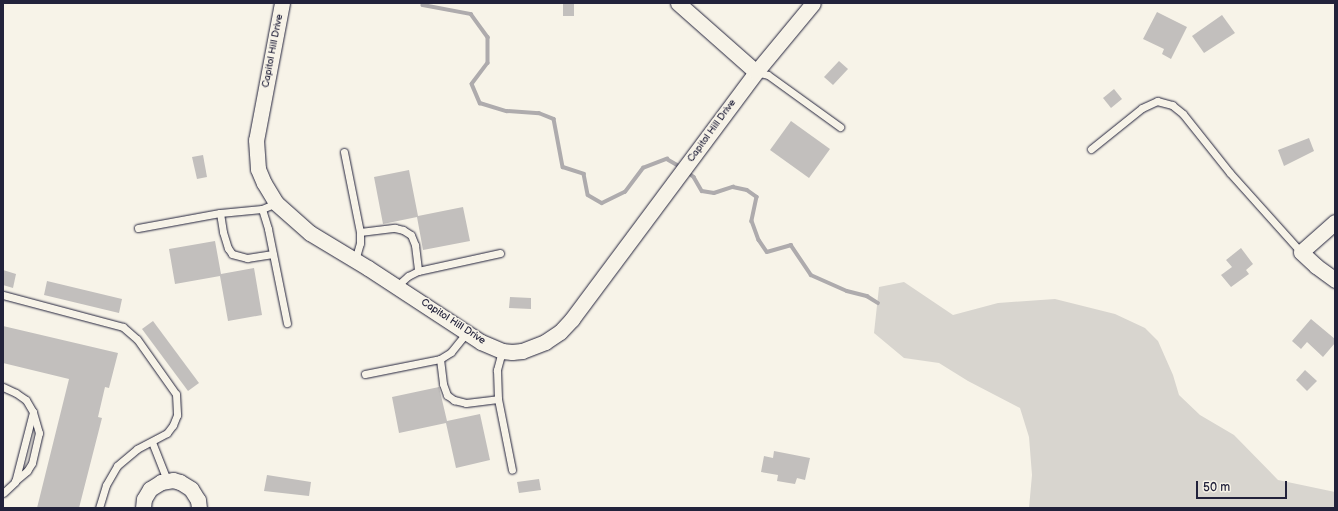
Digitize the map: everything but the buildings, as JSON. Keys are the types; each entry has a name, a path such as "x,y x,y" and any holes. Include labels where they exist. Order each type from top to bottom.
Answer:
{"street":[{"name":"Capitol Hill Drive","path":"282,3 256,140 258,169 264,183 276,203 295,222 310,233 397,286 481,342 502,351 512,352 528,349 546,342 560,332 581,308 756,72 814,3"},
{"path":"678,3 756,72"},
{"path":"1335,222 1301,252 1316,266 1335,280"},
{"path":"142,508 144,499 150,489 167,480 180,482 191,489 198,500 199,508"}],"lane":[{"path":"756,72 768,75 840,127"},
{"path":"1091,149 1142,108 1157,101 1172,105 1183,114 1230,173 1301,252"},
{"path":"344,152 360,232 360,243 354,260"},
{"path":"138,228 220,213 262,209 276,203"},
{"path":"262,209 287,323"},
{"path":"220,213 223,232 228,248 232,254 248,258 273,254"},
{"path":"360,232 388,228 403,230 411,235 416,245 418,271"},
{"path":"397,286 408,276 418,271 500,253"},
{"path":"3,295 110,322 130,332 142,345 176,394 177,415 173,425 167,433 137,449 117,466 106,485 99,508"},
{"path":"365,374 440,358 451,352 467,332"},
{"path":"502,351 498,370 498,399 512,470"},
{"path":"440,358 443,384 447,395 450,398 466,403 498,399"},
{"path":"3,387 26,400 33,412 39,433 32,463 27,471 3,493"},
{"path":"15,482 33,412"},
{"path":"152,442 167,480"}],"shaded area":[{"path":"904,282 953,315 998,303 1055,299 1115,314 1145,328 1158,341 1173,375 1179,395 1200,415 1234,435 1278,480 1335,492 1335,508 1029,508 1032,475 1029,437 1020,408 968,381 939,363 904,358 874,333 879,287"}],"waterway":[{"path":"423,3 423,5 471,14 488,37 488,63 472,84 480,103 507,111 539,113 554,119 563,167 584,174 588,195 602,203 625,192 643,168 667,159 681,167"},
{"path":"686,171 694,177 702,191 714,193 733,187 747,190 757,197 752,221 759,240 767,252 791,245 811,275 847,291 867,296 878,303"}]}
